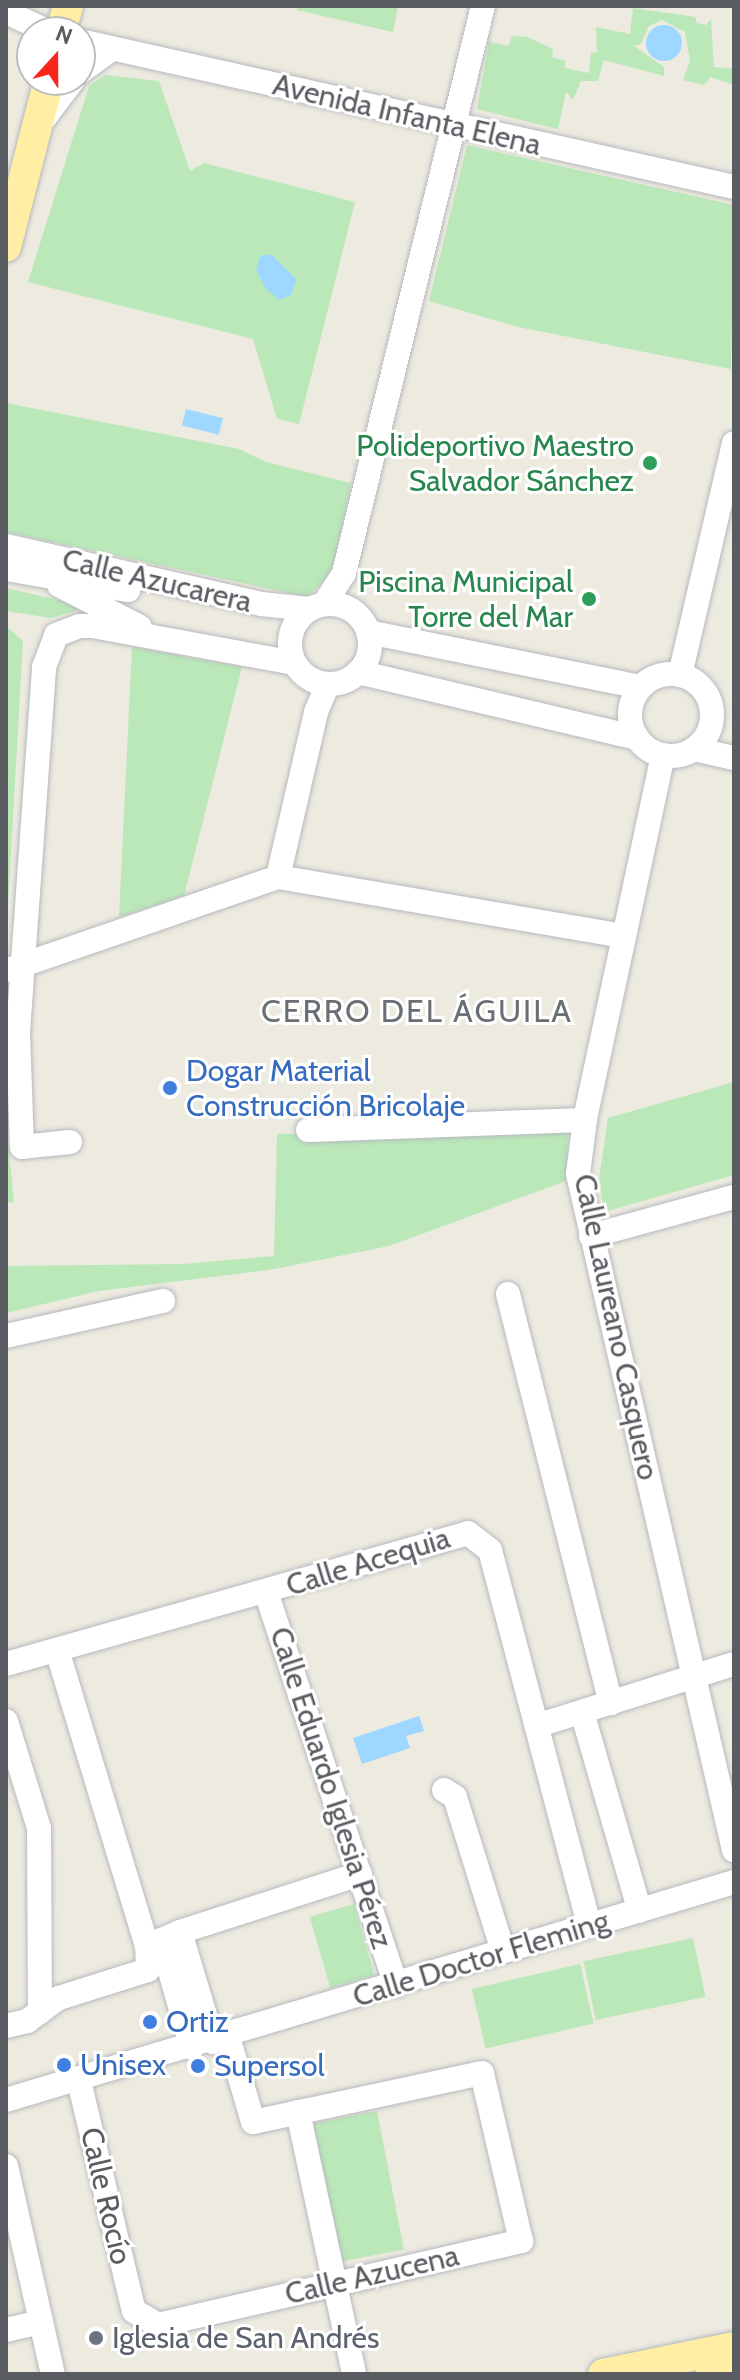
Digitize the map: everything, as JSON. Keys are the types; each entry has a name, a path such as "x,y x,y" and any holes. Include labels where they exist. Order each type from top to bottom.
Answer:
{"main road":[{"path":"6,247 45,96"},
{"path":"603,2374 734,2347"},
{"path":"711,2374 734,2369"}],"street":[{"path":"278,877 316,712 310,675 292,629 327,607 344,573 457,128 483,6"},
{"name":"Avenida Infanta Elena","path":"96,45 457,128 734,187"},
{"path":"96,60 112,49"},
{"path":"37,127 61,96"},
{"path":"680,675 734,443"},
{"name":"Calle Azucarera","path":"6,546 261,604"},
{"name":"Calle Azucarera","path":"6,569 181,602 327,607"},
{"path":"35,574 153,633"},
{"path":"327,607 368,632 641,687"},
{"name":"Calle Azucarera","path":"70,1142 22,1147 14,968 44,667 56,635 79,626 153,633 310,675"},
{"path":"358,672 366,660 368,632"},
{"path":"310,675 358,672 637,738 663,755 694,749 734,758"},
{"path":"637,738 630,712 641,687 664,674 680,675 695,681 722,704 694,749"},
{"name":"Calle Laureano Casquero","path":"663,755 585,1120 578,1174 691,1676 734,1850"},
{"path":"14,968 278,877 624,936"},
{"path":"308,1130 585,1120"},
{"path":"591,1236 734,1197"},
{"path":"508,1294 611,1703"},
{"path":"6,1336 163,1301"},
{"name":"Calle Acequia","path":"6,1664 266,1592 457,1533 477,1537 490,1550 539,1725 589,1925"},
{"name":"Calle Eduardo Iglesia Pérez","path":"266,1592 396,1985"},
{"path":"57,1650 162,1939 211,2042 253,2122 298,2112 354,2374"},
{"path":"539,1725 734,1664"},
{"path":"582,1712 640,1911"},
{"path":"6,1721 39,1828 40,2012"},
{"path":"444,1790 455,1797 503,1951"},
{"path":"6,2026 40,2012 59,1998 148,1970 162,1939 360,1874"},
{"name":"Calle Doctor Fleming","path":"79,2081 589,1925 733,1886"},
{"name":"Calle Azucena","path":"134,2311 158,2325 333,2282 521,2241 482,2073 298,2112"},
{"path":"6,2100 79,2081"},
{"name":"Calle Rocío","path":"79,2081 134,2311"},
{"path":"6,2166 53,2374"},
{"path":"6,2330 41,2322"}],"green space":[{"path":"298,6 398,6 393,32 297,10"},
{"path":"633,8 696,17 696,23 706,25 711,19 714,67 734,69 734,85 711,77 704,85 683,80 690,61 685,32 662,20 649,26 641,44 634,46 664,67 664,76 604,60 598,81 581,81 573,100 566,92 558,129 477,109 489,42 509,46 512,36 527,37 553,49 552,57 565,61 565,68 589,73 591,52 597,53 596,27 630,34"},
{"path":"105,75 159,81 190,171 204,163 355,202 299,424 277,419 253,339 28,282 86,96 96,96 96,81"},
{"path":"467,145 734,205 731,369 518,327 429,301"},
{"path":"6,403 239,449 266,462 351,483 333,573 307,597 6,532"},
{"path":"6,588 89,607 51,618 6,611"},
{"path":"6,626 23,641 6,942"},
{"path":"132,647 242,667 184,896 119,917"},
{"path":"734,1082 734,1175 604,1212 599,1179 608,1118"},
{"path":"6,1121 14,1202 6,1203"},
{"path":"568,1129 566,1181 389,1246 269,1270 99,1291 6,1313 6,1266 184,1264 274,1256 277,1134"},
{"path":"354,1904 374,1975 330,1988 310,1917"},
{"path":"693,1938 705,1997 596,2020 583,1961"},
{"path":"580,1964 594,2023 486,2048 472,1989"},
{"path":"377,2111 404,2249 340,2262 313,2123"}],"water":[{"path":"664,25 677,30 682,43 677,56 664,61 651,56 646,43 651,30"},
{"path":"261,255 272,255 296,279 291,295 280,300 267,290 256,270"},
{"path":"186,409 223,418 219,435 182,425"},
{"path":"419,1716 424,1731 406,1736 410,1748 362,1764 353,1738"}],"place":[{"name":"Polideportivo Maestro Salvador Sánchez","path":"650,463"},
{"name":"Piscina Municipal Torre del Mar","path":"589,599"},
{"name":"Dogar Material Construcción Bricolaje","path":"170,1088"},
{"name":"Ortiz","path":"150,2022"},
{"name":"Unisex","path":"64,2065"},
{"name":"Supersol","path":"198,2066"},
{"name":"Iglesia de San Andrés","path":"96,2338"}],"district":[{"name":"CERRO DEL ÁGUILA","path":"417,1011"}]}
